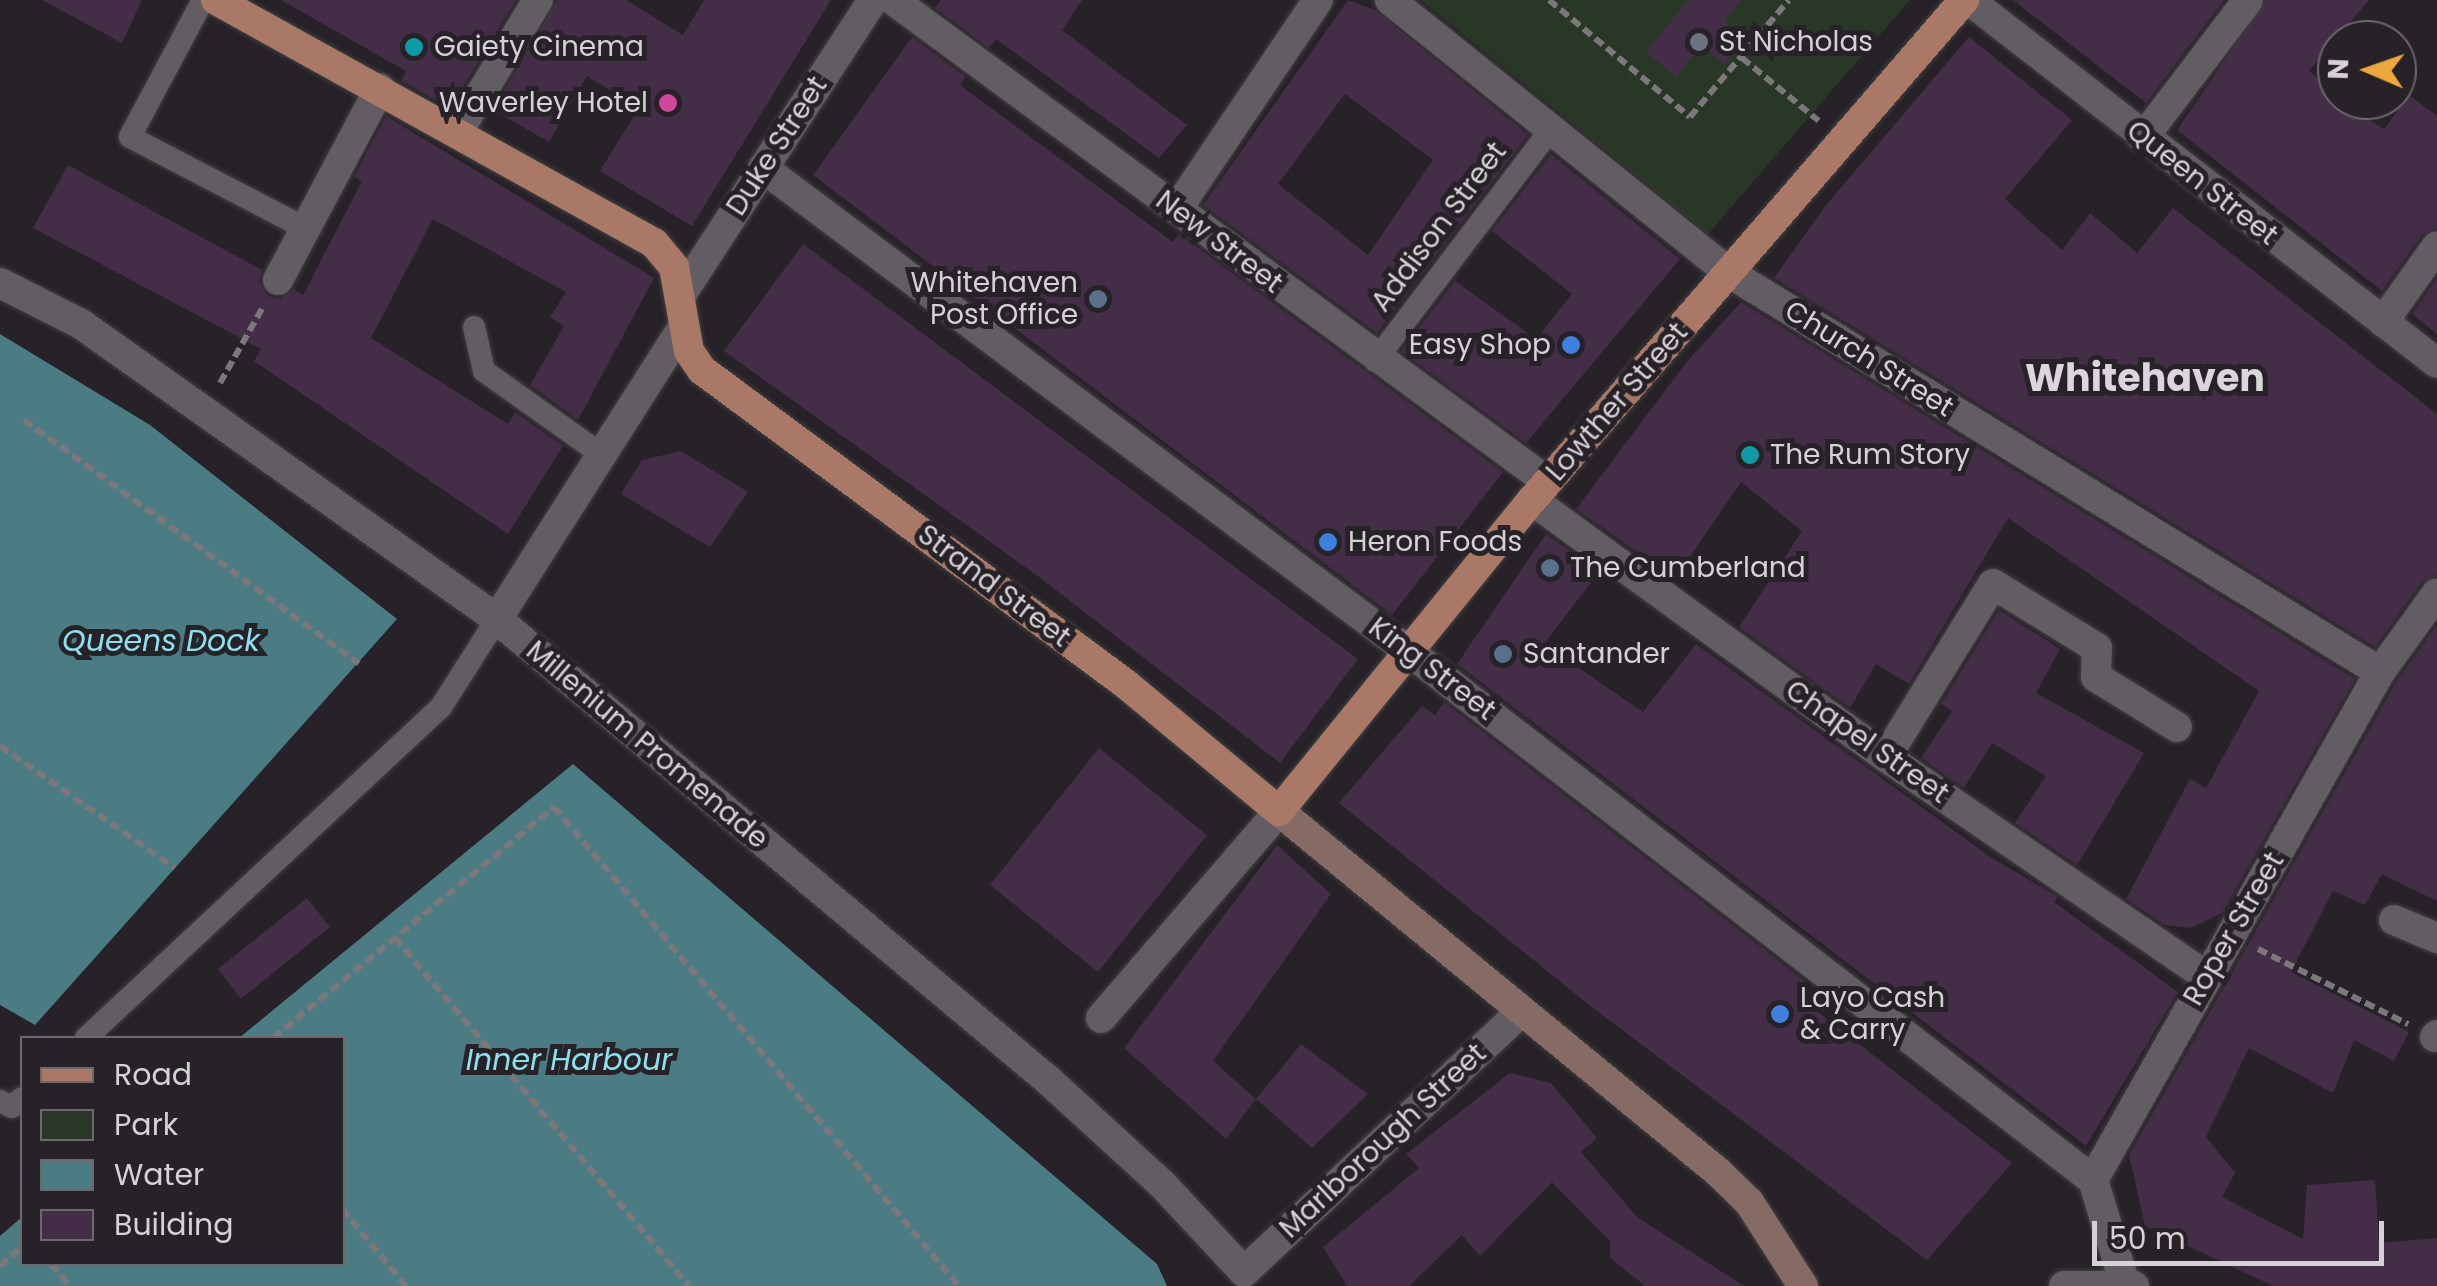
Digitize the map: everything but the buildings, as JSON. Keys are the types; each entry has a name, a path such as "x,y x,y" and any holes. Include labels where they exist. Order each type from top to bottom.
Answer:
{"main road":[{"path":"216,0 654,243 674,267 682,293 683,326"},
{"name":"Lowther Street","path":"1279,811 1540,491 1966,0"},
{"name":"Strand Street","path":"683,326 702,370 1127,685 1279,811"},
{"path":"1279,811 1749,1202 1803,1286"}],"street":[{"path":"457,133 538,0"},
{"name":"Duke Street","path":"682,293 873,0"},
{"name":"New Street","path":"893,0 1177,210 1540,491"},
{"path":"1177,210 1318,0"},
{"name":"Church Street","path":"1390,0 1728,272 2380,672"},
{"name":"Queen Street","path":"1966,0 2437,363"},
{"path":"2143,138 2248,0"},
{"path":"278,280 380,88"},
{"name":"King Street","path":"763,168 1407,650 2093,1180"},
{"path":"2382,322 2437,246"},
{"name":"Millenium Promenade","path":"0,284 80,324 497,619 1048,1080 1162,1184 1245,1279"},
{"path":"497,619 683,326"},
{"name":"Chapel Street","path":"1540,491 1886,756 2207,977"},
{"path":"1886,756 1993,584 2097,648 2096,677 2177,727"},
{"name":"Roper Street","path":"2093,1180 2380,672 2437,592"},
{"path":"1101,1018 1279,811"},
{"path":"2394,920 2437,938"},
{"name":"Marlborough Street","path":"1245,1279 1522,1011"},
{"path":"2064,1286 2127,1284 2093,1180"}],"lane":[{"path":"203,0 130,137 305,228"},
{"name":"Addison Street","path":"1375,361 1551,130"},
{"path":"474,327 484,371 602,455"},
{"path":"88,1036 442,707 497,619"},
{"path":"0,1100 12,1108 20,1100"}],"path":[{"path":"1549,0 1690,117 1789,0"},
{"path":"1742,58 1844,141"},
{"path":"203,412 244,340"},
{"path":"24,420 359,663"},
{"path":"0,746 175,868"},
{"path":"276,1036 554,807 959,1286"},
{"path":"2230,935 2436,1036"},
{"path":"396,938 689,1286"},
{"path":"345,1213 406,1286"},
{"path":"0,1266 20,1250"},
{"path":"53,1266 70,1286"}],"green space":[{"path":"1421,0 1910,0 1708,234"}],"water":[{"name":"Queens Dock","path":"0,334 150,425 397,619 35,1025 0,1005"},
{"name":"Inner Harbour","path":"573,764 1157,1264 1167,1286 0,1286 0,1236 20,1219 20,1266 345,1266 345,1036 241,1036"}],"place":[{"name":"St Nicholas","path":"1699,42"},
{"name":"Gaiety Cinema","path":"414,47"},
{"name":"Waverley Hotel","path":"668,103"},
{"name":"Whitehaven Post Office","path":"1098,299"},
{"name":"Easy Shop","path":"1571,345"},
{"name":"The Rum Story","path":"1750,455"},
{"name":"Heron Foods","path":"1328,542"},
{"name":"The Cumberland","path":"1550,568"},
{"name":"Santander","path":"1503,654"},
{"name":"Layo Cash & Carry","path":"1780,1014"}],"district":[{"name":"Whitehaven","path":"2145,378"}]}
